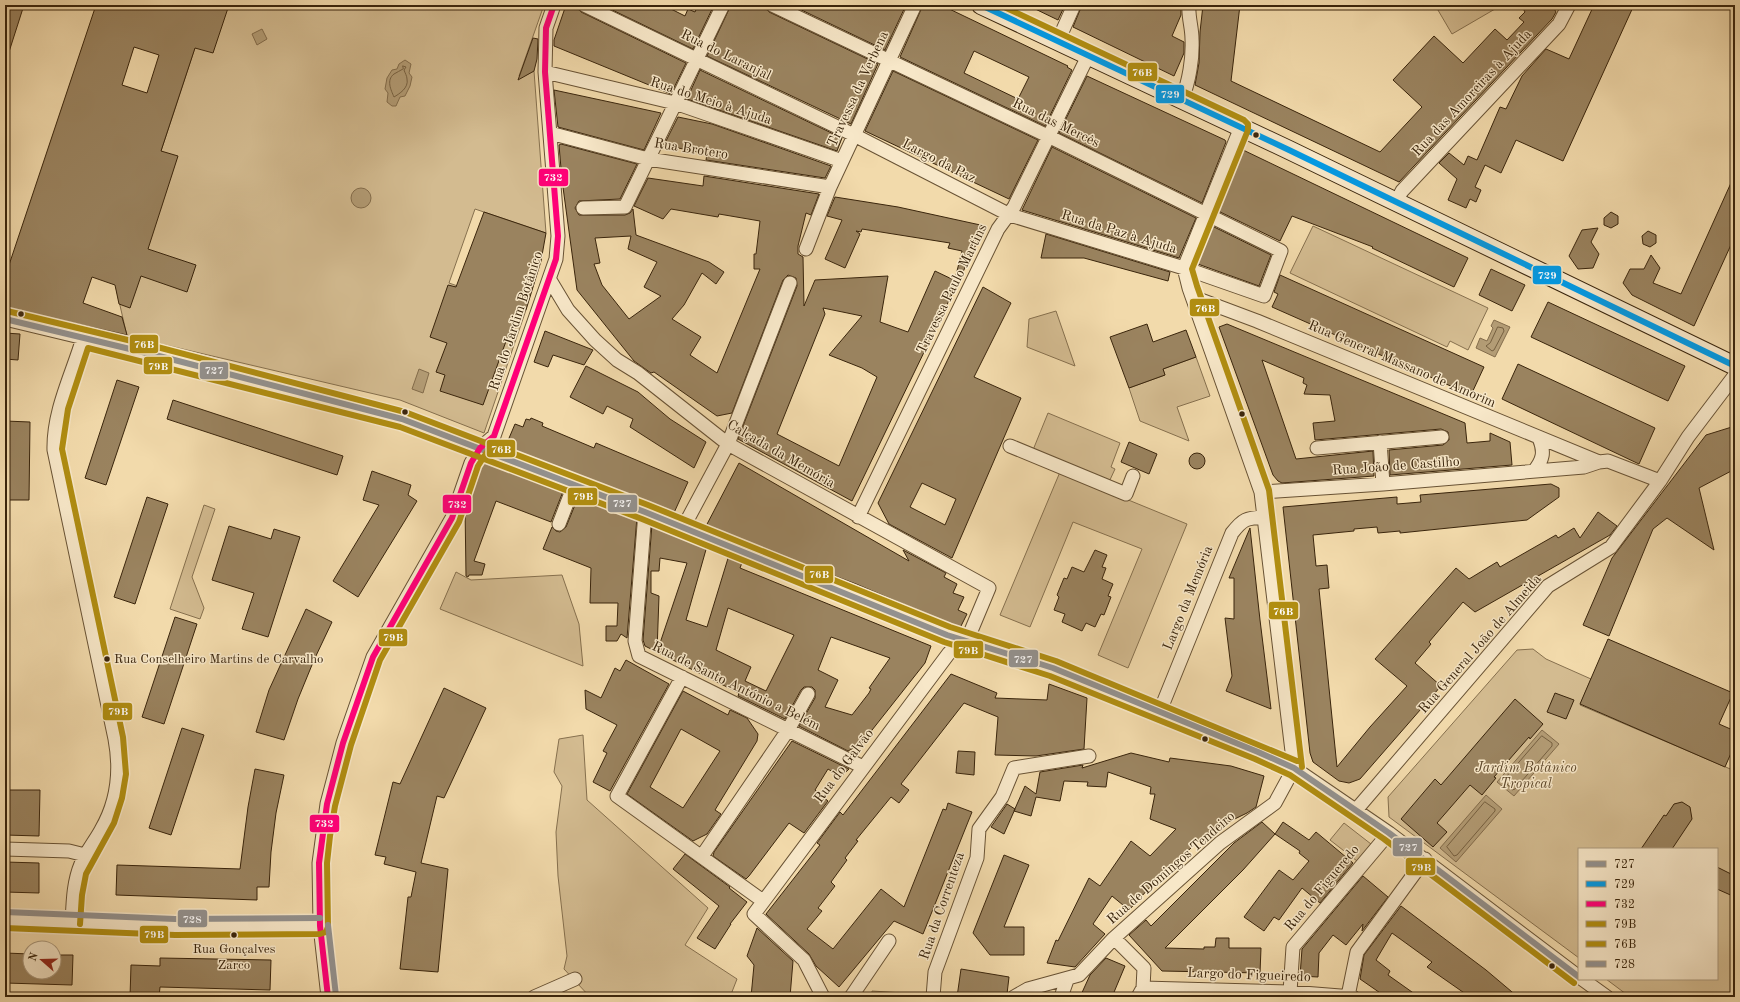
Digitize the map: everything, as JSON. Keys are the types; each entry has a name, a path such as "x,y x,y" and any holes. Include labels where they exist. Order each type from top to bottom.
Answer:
{"street":[{"name":"Rua do Jardim Botânico","path":"480,448 494,436 550,280 556,259 558,236 545,72 546,28 554,5"},
{"name":"Rua do Laranjal","path":"584,5 854,134"},
{"path":"583,208 625,207 723,5"},
{"name":"Rua das Mercês","path":"772,5 1048,137 1281,251 1264,296"},
{"name":"Travessa da Verbena","path":"806,249 830,187 915,5"},
{"path":"981,5 1088,56 1182,98 1735,366"},
{"path":"1058,41 1074,5"},
{"path":"1182,98 1187,87 1192,40 1188,15 1189,5"},
{"name":"Rua das Amoreiras à Ajuda","path":"1396,202 1402,191 1559,24 1569,5"},
{"name":"Travessa Paulo Martins","path":"858,517 998,229 1010,215 1088,56"},
{"name":"Rua do Meio à Ajuda","path":"545,72 676,103 842,161"},
{"path":"1241,127 1184,268 1193,298 1261,492 1294,768"},
{"name":"Rua Brotero","path":"550,134 648,159 830,187"},
{"name":"Largo da Paz","path":"854,134 1010,215"},
{"name":"Rua da Paz à Ajuda","path":"1010,215 1184,268 1264,296"},
{"name":"Calçada da Memória","path":"550,280 568,310 595,340 617,360 638,373 728,444 989,588"},
{"path":"683,528 728,444 790,283"},
{"name":"Rua General Massano de Amorim","path":"1193,298 1257,321 1599,462"},
{"path":"5,319 402,419 645,512 947,635 1053,668 1160,711 1294,768 1390,833 1578,975"},
{"path":"72,924 73,894 76,878 85,854 109,815 117,785 119,770 115,739 54,450 55,430 59,410 83,338"},
{"name":"Rua General João de Almeida","path":"1356,810 1548,586 1611,547 1660,480 1688,437 1735,375"},
{"path":"1316,448 1442,437"},
{"path":"1534,472 1541,462 1543,455 1543,448 1539,438"},
{"path":"1380,442 1383,484"},
{"path":"1010,446 1126,494 1133,476"},
{"path":"328,997 320,926 319,871 322,835 327,804 343,743 373,657 452,518 472,463 480,448"},
{"name":"Rua João de Castilho","path":"1261,492 1534,472 1584,467 1608,460 1660,480"},
{"path":"559,524 574,485"},
{"name":"Rua de Santo António a Belém","path":"645,512 635,641 639,656 863,767"},
{"name":"Largo da Memória","path":"1160,711 1232,533 1241,522 1247,518 1264,517"},
{"name":"Rua do Galvão","path":"823,997 804,960 754,914 949,653 964,640 971,631 989,588"},
{"path":"682,677 617,796 763,901"},
{"path":"702,856 788,730 808,694"},
{"name":"Rua da Correnteza","path":"933,997 935,972 977,858 979,829 1002,797 1014,768 1089,756"},
{"name":"Rua de Domingos Tendeiro","path":"1014,997 1028,989 1067,980 1079,975 1114,938 1220,843 1275,803 1294,768"},
{"name":"Rua do Figueredo","path":"1290,992 1293,947 1390,833"},
{"path":"5,849 69,851 85,854"},
{"path":"1351,996 1357,952 1425,859"},
{"path":"5,920 175,928 320,926"},
{"name":"Largo do Figueiredo","path":"1114,938 1144,968 1140,992 1290,992 1351,996"},
{"path":"851,997 889,941"},
{"path":"534,997 575,979"},
{"path":"1061,997 1067,980"},
{"path":"1583,980 1607,997"}],"green space":[{"path":"209,5 544,5 519,76 526,75 534,71 546,233 475,209 449,283 526,310 484,433 400,400 127,336 116,288"},
{"path":"1435,5 1492,5 1495,9 1452,34"},
{"path":"1313,226 1488,308 1468,350 1450,341 1447,347 1290,273"},
{"path":"1056,311 1075,366 1027,347 1029,319"},
{"path":"1196,357 1210,396 1177,407 1189,441 1140,421 1129,388 1165,375 1163,369"},
{"path":"1048,413 1120,443 1111,467 1115,469 1109,482 1033,450"},
{"path":"1060,472 1187,524 1128,668 1098,655 1142,549 1073,522 1030,627 1000,615"},
{"path":"204,505 215,509 192,577 204,608 200,619 170,609"},
{"path":"456,572 471,580 562,575 579,624 583,666 440,609"},
{"name":"Jardim Botânico Tropical","path":"1533,649 1546,659 1591,679 1580,705 1735,771 1735,997 1630,997 1607,980 1718,980 1718,848 1578,848 1578,957 1389,817 1388,797 1517,650"},
{"path":"583,735 587,800 708,908 685,945 737,979 730,997 590,997 564,969 567,956 558,876 556,832 562,786 554,772 559,739"},
{"path":"1344,823 1371,844 1357,861 1330,840"},
{"path":"872,991 903,993 903,997 872,997"}],"water":[{"path":"262,29 267,39 257,45 252,34"},
{"path":"405,60 411,64 409,73 412,77 410,86 405,96 400,97 396,106 392,106 387,102 388,93 385,89 387,78 392,70 397,69 399,64"},
{"path":"361,188 368,191 371,198 368,205 361,208 354,205 351,198 354,191"},
{"path":"1494,320 1510,327 1495,357 1476,348 1480,338 1487,341 1493,328 1491,326"},
{"path":"419,369 429,373 423,393 412,389"},
{"path":"1542,730 1559,744 1514,796 1497,782"},
{"path":"1486,795 1502,809 1456,862 1440,848"}],"building":[{"path":"5,5 24,5 8,55 5,54"},
{"path":"96,5 229,5 213,53 195,48 161,151 178,156 148,249 196,265 187,292 141,276 130,308 119,304 115,285 92,277 83,303 122,317 127,335 5,308 5,277","holes":["134,47 159,55 147,93 122,85"]},
{"path":"566,5 576,5 581,12 686,63 671,94 554,46 554,40"},
{"path":"602,5 663,5 685,16 688,9 695,12 698,5 714,5 693,49"},
{"path":"731,5 764,5 769,12 878,64 851,124 707,56"},
{"path":"791,5 906,5 885,50"},
{"path":"923,5 941,5 1068,66 1067,67 1072,70 1045,126 900,57","holes":["974,51 1029,77 1018,99 964,73"]},
{"path":"1027,5 1065,5 1058,20"},
{"path":"1082,5 1181,5 1181,15 1172,36 1184,42 1184,53 1174,76 1073,27"},
{"path":"1203,5 1240,5 1231,81 1380,152 1422,107 1393,80 1434,36 1463,63 1495,29 1507,40 1524,22 1519,18 1525,12 1521,5 1552,5 1556,12 1552,19 1399,182 1195,85 1199,63"},
{"path":"1594,5 1634,5 1563,161 1516,140 1501,173 1485,165 1475,187 1481,190 1476,202 1470,199 1466,208 1448,200 1457,179 1439,163 1449,153 1464,165 1468,156 1477,160 1500,107 1506,109 1522,76 1546,49 1569,59"},
{"path":"533,38 538,39 537,59 534,71 518,80"},
{"path":"700,70 842,138 837,151 687,99"},
{"path":"893,71 1038,140 1009,199 865,131"},
{"path":"1087,76 1225,140 1226,142 1202,203 1059,133"},
{"path":"554,90 661,113 644,150 558,127"},
{"path":"678,117 712,124 831,166 825,178 706,160 707,154 664,145"},
{"path":"561,144 637,164 620,199 579,201 575,208 579,215 625,215 630,213 633,209 636,235 709,262 724,272 716,284 702,273 684,305 672,319 701,337 690,355 717,373 760,269 754,269 754,254 756,254 760,221 719,214 718,217 671,209 663,219 634,206 648,178 703,186 704,176 819,194 811,215 806,213 798,246 798,254 803,257 804,306 815,280 888,276 880,322 908,332 935,271 958,282 852,501 738,439 797,286 796,278 788,275 783,280 732,413 717,416 654,372 651,373 634,361 577,290 562,180 559,145","holes":["631,236 628,249 657,262 644,287 661,296 629,319 602,285 594,264 600,263 595,238","823,308 862,316 829,355 862,368 877,377 839,466 777,434 825,314"]},
{"path":"1052,147 1196,218 1179,258 1022,210"},
{"path":"1241,149 1468,258 1454,287 1372,248 1373,247 1292,216 1280,241 1216,210"},
{"path":"1735,174 1735,236 1694,326 1632,295 1623,283 1630,269 1644,269 1651,255 1660,268 1653,283 1681,294"},
{"path":"835,197 898,207 985,226 961,276 956,275 962,251 948,248 950,243 862,229 861,232 856,231 860,234 845,268 825,259 842,220 827,216"},
{"path":"484,212 546,233 541,261 526,310 518,308 483,405 440,391 445,375 436,372 447,343 430,337 448,285 456,287"},
{"path":"1611,212 1618,216 1618,224 1611,228 1604,225 1604,218"},
{"path":"1210,225 1271,255 1259,286 1195,263"},
{"path":"1598,228 1591,242 1599,254 1593,268 1578,269 1569,256 1582,230"},
{"path":"1648,231 1656,235 1656,243 1650,247 1643,244 1642,236"},
{"path":"1046,234 1170,272 1168,281 1084,258 1041,258"},
{"path":"1491,269 1525,285 1512,311 1479,295"},
{"path":"1280,275 1484,367 1471,395 1272,307 1278,294 1274,292"},
{"path":"983,287 1011,303 974,377 1021,398 952,558 889,524 878,503","holes":["922,483 956,499 945,525 910,507"]},
{"path":"1548,302 1685,366 1668,401 1531,337"},
{"path":"1147,324 1153,342 1186,330 1196,357 1163,369 1165,375 1129,388 1110,337"},
{"path":"1227,324 1465,423 1467,443 1490,441 1490,433 1510,442 1512,465 1390,475 1389,450 1443,445 1449,440 1448,432 1441,429 1315,440 1313,423 1335,421 1330,395 1304,394 1307,385 1303,383 1304,378 1262,360 1296,459 1373,451 1374,476 1282,483 1273,475 1219,327"},
{"path":"545,331 593,350 584,365 553,355 548,367 534,362"},
{"path":"5,333 20,334 18,360 5,359"},
{"path":"1518,364 1655,428 1639,464 1502,399"},
{"path":"586,366 638,392 670,419 706,442 694,468 630,427 633,419 607,406 603,414 570,397"},
{"path":"117,380 139,387 106,485 85,478"},
{"path":"173,400 343,456 337,475 167,419"},
{"path":"531,418 543,423 542,426 594,448 596,443 688,482 673,515 504,450 515,424 523,427 526,419 530,420"},
{"path":"5,421 30,422 29,500 5,500"},
{"path":"1735,426 1735,469 1699,488 1714,550 1667,518 1653,529 1609,636 1583,625 1612,558 1706,435"},
{"path":"1129,442 1157,454 1149,474 1121,462"},
{"path":"1197,453 1204,458 1205,461 1200,468 1197,469 1190,464 1189,461 1194,454"},
{"path":"483,460 564,489 551,522 496,501 474,561 485,564 482,575 469,575 468,577 466,576 465,505"},
{"path":"739,463 909,561 903,550 946,573 944,577 957,584 953,593 964,597 958,610 967,614 960,628 856,584 748,543 747,545 733,539 734,537 705,528"},
{"path":"372,471 411,485 408,495 417,501 358,597 333,581 379,505 363,500"},
{"path":"1551,484 1559,488 1559,497 1527,520 1400,533 1400,531 1378,533 1377,527 1313,535 1316,566 1327,565 1329,588 1319,589 1337,767 1407,686 1375,659 1456,568 1469,579 1497,562 1500,567 1556,535 1558,538 1574,528 1580,538 1598,512 1617,526 1610,535 1475,612 1463,602 1429,642 1431,644 1415,663 1441,686 1360,779 1349,783 1339,781 1313,762 1310,753 1283,507 1397,497 1397,504 1421,502 1420,495"},
{"path":"579,495 637,517 627,638 621,634 617,641 606,641 606,626 617,626 618,603 590,603 591,568 543,549 552,527 556,531 560,532 566,527"},
{"path":"147,497 168,504 135,604 114,597"},
{"path":"652,524 696,544 697,542 707,546 686,620 707,627 729,555 743,560 740,568 931,646 925,663 861,744 848,751 799,726 815,698 815,690 812,687 804,687 801,690 785,719 738,696 739,693 657,652 645,646 643,640","holes":["660,558 687,563 657,652 659,596 651,593 651,571 659,571","728,608 794,635 766,691 745,681 751,667 716,650","831,637 890,658 869,688 871,689 869,693 852,715 825,707 838,680 818,670"]},
{"path":"229,526 271,539 274,529 300,537 268,637 242,629 254,593 212,580"},
{"path":"1250,528 1271,709 1226,691 1232,676 1225,618 1234,619 1234,578 1229,578"},
{"path":"1095,550 1107,555 1102,567 1106,568 1102,579 1113,584 1108,596 1111,597 1104,615 1101,614 1095,627 1086,623 1082,631 1062,622 1065,614 1054,610 1059,597 1057,595 1064,578 1067,579 1072,567 1084,572"},
{"path":"306,609 332,622 298,699 284,740 256,732 269,690"},
{"path":"175,617 197,624 164,724 142,717"},
{"path":"1608,639 1733,693 1719,724 1735,731 1735,744 1725,767 1580,704"},
{"path":"626,660 669,684 610,791 593,782 607,753 603,751 617,725 586,709 585,690 601,698 615,668 620,671"},
{"path":"951,674 997,693 995,698 1047,700 1049,684 1087,698 1084,749 1036,756 995,755 998,717 964,703 901,784 909,790 899,803 891,797 856,840 858,841 845,858 847,860 831,882 835,886 818,908 822,911 807,929 833,949 881,889 904,907 943,809 946,810 948,803 972,812 923,934 894,921 839,987 816,966 809,954 766,914 820,845 817,843 840,812 843,815"},
{"path":"444,688 486,708 444,798 437,796 421,863 448,869 438,972 400,969 408,897 411,897 416,872 384,864 386,857 375,855 393,782 400,784"},
{"path":"683,691 728,715 730,710 747,718 758,734 757,741 715,810 721,814 707,834 693,841 627,794","holes":["681,729 720,751 683,808 650,787"]},
{"path":"1555,693 1574,700 1566,719 1547,712"},
{"path":"1515,699 1543,724 1530,739 1529,737 1494,777 1496,778 1482,795 1470,785 1437,823 1447,832 1433,847 1401,819 1435,779 1441,785"},
{"path":"182,728 204,735 171,835 149,828"},
{"path":"792,741 849,769 841,777 828,769 815,790 828,801 804,833 789,823 746,879 713,856 714,852"},
{"path":"958,751 975,752 974,775 956,773"},
{"path":"1131,753 1169,762 1170,758 1231,766 1264,776 1256,807 1210,831 1163,873 1129,910 1112,896 1093,924 1105,934 1075,967 1047,963 1056,940 1058,941 1089,878 1100,886 1131,841 1150,856 1176,829 1150,819 1155,794 1150,794 1151,787 1108,772 1106,787 1087,786 1088,782 1064,781 1060,801 1036,797 1031,816 1014,811 1025,786 1036,794 1040,772 1083,765 1082,768"},
{"path":"255,769 284,775 276,813 271,852 269,887 257,887 257,900 116,895 117,865 240,869 248,807"},
{"path":"5,790 40,790 39,836 5,835"},
{"path":"1682,802 1690,807 1692,819 1673,848 1642,848 1664,815 1666,816 1674,804"},
{"path":"1007,804 1015,809 1004,834 991,827"},
{"path":"1262,822 1275,834 1243,870 1165,948 1204,949 1204,947 1215,947 1216,938 1229,938 1229,948 1261,948 1260,973 1162,971 1129,935 1146,920 1151,926 1234,843"},
{"path":"1283,822 1309,840 1316,832 1353,863 1320,903 1302,888 1279,920 1274,917 1264,931 1244,917 1279,870 1293,880 1309,861 1299,853 1300,851 1275,834"},
{"path":"685,854 730,887 729,888 747,902 730,924 715,949 697,938 719,906 673,869"},
{"path":"1004,855 1029,865 1004,927 1024,927 1024,955 990,955 973,933"},
{"path":"5,862 39,863 39,893 5,892"},
{"path":"1718,868 1735,876 1735,897 1718,889"},
{"path":"1363,876 1388,897 1362,931 1363,924 1346,945 1333,935 1319,953 1318,977 1300,976 1302,949"},
{"path":"1401,906 1486,970 1518,997 1470,997 1427,967 1432,962 1392,933 1376,960 1390,971 1388,975 1419,997 1386,997 1360,979 1364,955"},
{"path":"757,928 793,961 790,997 751,997 754,965 747,956"},
{"path":"5,953 22,954 22,980 62,980 62,955 73,955 72,985 5,983"},
{"path":"160,958 271,960 270,990 160,987 159,997 130,997 131,965 160,966"},
{"path":"1106,958 1125,966 1112,997 1080,997 1090,975"},
{"path":"961,969 1009,977 1007,994 1002,997 957,997"}],"transit line":[{"name":"732","path":"328,997 320,926 319,863 327,804 343,743 373,657 452,518 471,463 480,448 494,436 556,259 558,236 545,72 546,28 554,5"},
{"name":"729","path":"981,5 1289,150 1735,366"},
{"name":"76B","path":"1000,5 1244,120 1248,124 1248,130 1192,269 1269,490 1302,767"},
{"name":"76B","path":"7,311 161,348 405,412 648,505 950,627 1056,661 1297,761"},
{"name":"727","path":"5,319 159,356 402,419 645,512 947,635 1053,668 1258,752 1294,768 1389,833 1578,976"},
{"name":"79B","path":"80,924 82,895 86,874 114,823 122,798 126,774 123,737 62,449 68,409 88,348 400,427 642,519 944,642 1050,676 1255,759 1290,775 1384,839 1574,983"},
{"name":"79B","path":"5,928 175,935 320,934 326,932 328,927 327,863 330,836 335,806 351,745 380,660 459,522 478,466 487,452"},
{"name":"728","path":"5,912 175,919 320,918"},
{"name":"728","path":"328,925 336,996"}],"place":[{"name":"Rua Conselheiro Martins de Carvalho","path":"107,659"},
{"name":"Rua Gonçalves Zarco","path":"234,935"}]}
